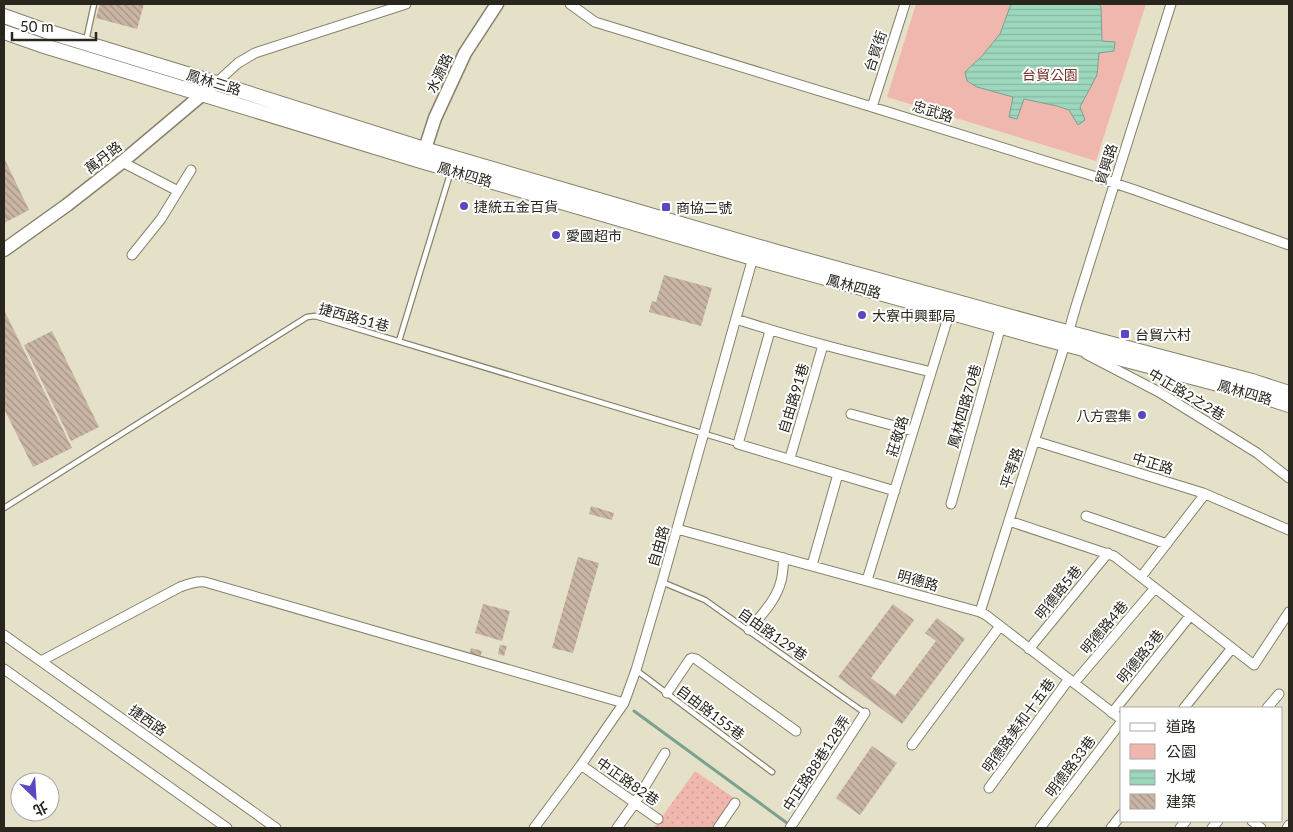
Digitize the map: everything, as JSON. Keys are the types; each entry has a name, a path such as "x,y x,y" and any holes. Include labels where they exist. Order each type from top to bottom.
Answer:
{"main road":[{"name":"鳳林三路","path":"4,16 46,31 216,83 423,155"},
{"name":"鳳林三路","path":"4,32 204,94 423,155"},
{"name":"鳳林四路","path":"423,155 451,170 1002,321 1252,381 1289,393"},
{"name":"鳳林四路","path":"423,155 755,252"},
{"name":"鳳林四路","path":"1067,338 1289,405"}],"street":[{"path":"216,83 238,63 255,53 406,4"},
{"name":"水源路","path":"423,155 435,118 465,53 497,4"},
{"name":"忠武路","path":"570,4 595,22 872,106 1114,183 1289,245"},
{"name":"台貿街","path":"872,106 905,4"},
{"name":"貿興路","path":"1067,338 1171,4"},
{"name":"萬丹路","path":"4,250 67,205 122,162 216,83"},
{"path":"122,162 178,191"},
{"path":"132,255 161,220 191,170"},
{"name":"自由路","path":"534,828 581,766 624,703 636,670 662,582 755,252"},
{"name":"莊敬路","path":"867,580 952,307"},
{"path":"736,319 823,345 931,372"},
{"name":"鳳林四路70巷","path":"951,504 1002,321"},
{"path":"770,330 738,444 790,458 895,491"},
{"name":"平等路","path":"980,612 1067,338"},
{"name":"中正路2之2巷","path":"1067,338 1257,453 1289,478"},
{"name":"自由路91巷","path":"790,458 823,345"},
{"path":"851,414 913,431"},
{"name":"中正路","path":"1035,441 1205,494 1289,530"},
{"path":"812,565 838,474"},
{"path":"1142,577 1205,494"},
{"path":"1086,516 1167,544"},
{"path":"1009,521 1114,556 1254,665 1289,612"},
{"name":"明德路","path":"677,528 980,612 1120,719"},
{"name":"明德路5巷","path":"1029,648 1108,554"},
{"path":"749,630 770,605 777,592 784,558"},
{"path":"41,661 180,587 198,581 624,703"},
{"name":"明德路4巷","path":"1072,681 1154,588"},
{"name":"明德路3巷","path":"1112,713 1190,616"},
{"path":"912,746 1000,626"},
{"name":"捷西路","path":"4,635 276,828"},
{"path":"1185,707 1232,648"},
{"path":"667,693 690,659 696,659 796,731"},
{"path":"4,669 227,828"},
{"name":"明德路美和十五巷","path":"989,788 1072,681"},
{"path":"1268,707 1279,694"},
{"name":"中正路88巷128弄","path":"790,828 865,712"},
{"name":"明德路33巷","path":"1040,828 1120,724"},
{"path":"617,828 666,753"},
{"name":"中正路82巷","path":"581,766 658,819"},
{"path":"718,828 735,803"},
{"path":"1111,828 1120,817"}],"lane":[{"path":"85,42 94,4"},
{"path":"379,4 387,10"},
{"path":"399,341 451,170"},
{"name":"捷西路51巷","path":"4,508 307,317 315,316 599,400 738,444"},
{"name":"自由路129巷","path":"662,582 706,600 865,712"},
{"name":"自由路155巷","path":"636,670 772,772"}],"green space":[{"name":"台貿公園","path":"916,4 1146,4 1096,161 887,97"},
{"path":"695,771 734,798 713,828 654,828"}],"water":[{"path":"1011,4 1099,4 1101,7 1102,41 1115,42 1114,51 1099,53 1097,75 1080,107 1085,120 1078,125 1069,110 1024,99 1017,119 1009,117 1013,97 977,87 967,81 965,72 982,56 1000,34"}],"building":[{"path":"100,4 144,4 137,29 96,18"},
{"path":"4,158 29,210 4,223"},
{"path":"664,275 712,288 701,326 649,312 652,301 656,302"},
{"path":"4,310 72,448 33,467 4,409"},
{"path":"52,331 99,427 71,441 24,345"},
{"path":"591,506 614,513 612,520 589,514"},
{"path":"578,557 599,563 573,653 552,648"},
{"path":"483,604 510,611 502,641 475,633"},
{"path":"893,604 914,620 871,678 895,696 936,641 925,633 937,618 965,639 902,724 838,677"},
{"path":"500,645 507,646 504,656 498,654"},
{"path":"471,648 482,651 479,660 469,657"},
{"path":"872,746 897,763 860,815 836,798"}],"waterway":[{"path":"634,711 791,826"}],"place":[{"name":"捷統五金百貨","path":"464,206"},
{"name":"商協二號","path":"666,207"},
{"name":"愛國超市","path":"556,235"},
{"name":"大寮中興郵局","path":"862,315"},
{"name":"台貿六村","path":"1125,334"},
{"name":"八方雲集","path":"1142,415"}]}
